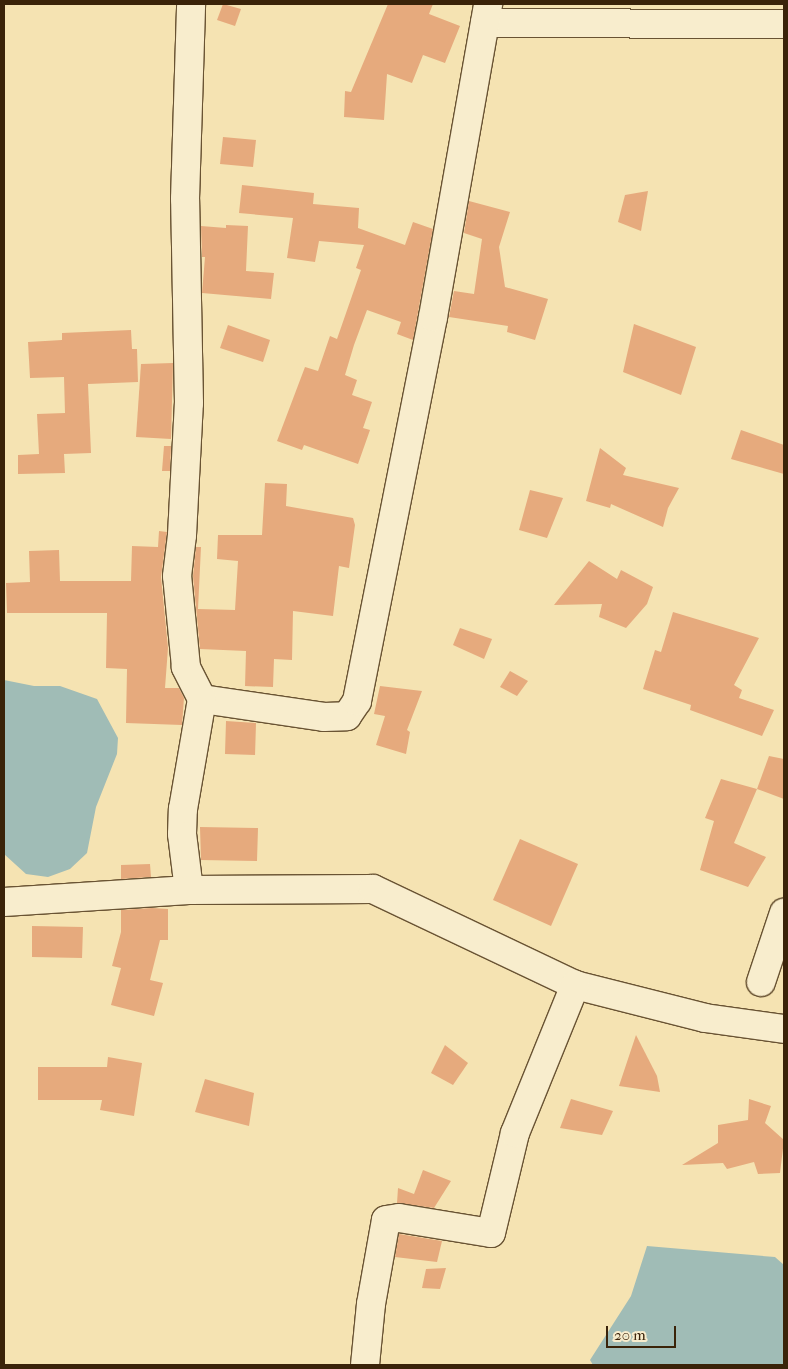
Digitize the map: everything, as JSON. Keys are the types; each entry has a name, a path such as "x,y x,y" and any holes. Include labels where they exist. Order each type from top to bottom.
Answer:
{"street":[{"path":"189,890 182,834 183,809 202,699 186,667 177,576 182,535 189,403 184,199 191,4"},
{"path":"202,699 324,717 346,716 357,701 433,317 486,13 784,24"},
{"path":"4,902 189,890 373,889 574,985 705,1018 784,1029"},
{"path":"761,982 784,913"},
{"path":"365,1365 372,1295 386,1220 399,1218 491,1233 515,1133 574,985"}],"water":[{"path":"4,680 34,686 60,686 97,699 118,738 117,754 96,807 87,853 70,869 48,877 26,874 4,854"},
{"path":"647,1246 775,1257 784,1265 784,1365 593,1365 590,1360 631,1296"}],"building":[{"path":"223,4 241,9 235,26 217,20"},
{"path":"388,4 433,4 429,14 460,26 445,63 423,55 412,83 387,74 384,120 344,117 345,91 351,92"},
{"path":"223,137 256,140 253,167 220,164"},
{"path":"242,185 314,193 313,204 359,208 358,228 405,245 413,222 433,229 413,340 397,334 401,322 367,310 354,345 345,375 357,380 352,395 372,402 363,428 370,430 358,464 304,445 302,450 277,441 305,367 318,371 330,336 337,339 361,270 356,268 364,245 319,241 315,262 287,258 293,218 239,213"},
{"path":"648,191 641,231 618,222 625,195"},
{"path":"469,201 510,212 499,247 505,287 548,299 535,340 507,332 508,326 449,317 454,291 474,294 482,239 464,233"},
{"path":"226,225 248,226 246,271 274,273 271,299 202,293 205,257 202,257 201,226 226,228"},
{"path":"634,324 696,347 681,395 623,372"},
{"path":"228,325 270,340 263,362 220,348"},
{"path":"131,330 132,349 137,349 138,382 88,384 91,453 64,454 65,473 18,474 18,455 39,454 37,414 65,413 64,377 30,378 28,342 62,340 62,333"},
{"path":"173,363 171,439 136,437 141,364"},
{"path":"741,430 784,445 784,474 731,459"},
{"path":"164,446 171,446 170,471 162,471"},
{"path":"600,448 626,468 623,475 679,488 668,508 663,527 611,504 610,508 586,501"},
{"path":"265,483 287,484 286,506 353,518 355,525 349,568 339,566 333,616 293,611 292,660 274,659 273,687 245,686 246,651 200,649 193,576 196,547 201,547 198,609 235,610 238,561 217,559 218,535 262,535"},
{"path":"530,490 563,498 547,538 519,530"},
{"path":"159,531 167,532 161,577 168,648 165,688 179,688 184,698 182,725 126,723 127,669 106,668 107,613 7,613 6,583 30,582 29,551 59,550 60,581 131,581 132,546 158,547"},
{"path":"589,561 617,579 621,570 653,587 647,604 626,628 599,617 602,604 554,605"},
{"path":"673,612 759,638 734,685 742,690 739,698 774,710 762,736 690,710 691,705 643,689 655,650 661,652"},
{"path":"460,628 492,639 484,659 453,645"},
{"path":"510,671 528,681 517,696 500,687"},
{"path":"380,686 422,691 407,730 410,732 406,754 376,745 385,716 374,714"},
{"path":"226,721 256,723 255,755 225,754"},
{"path":"769,756 784,759 784,799 757,789"},
{"path":"721,779 757,789 734,843 766,857 748,887 700,870 714,821 705,818"},
{"path":"200,827 258,828 257,861 201,860"},
{"path":"520,839 578,864 551,926 493,900"},
{"path":"150,864 151,877 121,879 121,865"},
{"path":"168,909 168,940 160,940 150,980 163,983 154,1016 111,1005 121,968 112,966 121,932 121,910"},
{"path":"32,926 83,927 82,958 32,957"},
{"path":"636,1035 657,1076 660,1092 619,1086"},
{"path":"445,1045 468,1063 453,1085 431,1073"},
{"path":"108,1057 142,1063 134,1116 100,1110 102,1100 38,1100 38,1067 107,1067"},
{"path":"205,1079 254,1093 249,1126 195,1112"},
{"path":"571,1099 613,1111 602,1135 560,1128"},
{"path":"749,1099 771,1106 765,1123 784,1140 780,1173 758,1174 754,1162 727,1169 723,1163 682,1165 718,1143 718,1125 748,1120"},
{"path":"423,1170 451,1181 434,1208 397,1203 398,1188 414,1194"},
{"path":"399,1234 442,1241 437,1262 395,1257"},
{"path":"446,1268 440,1289 422,1288 426,1269"}]}
